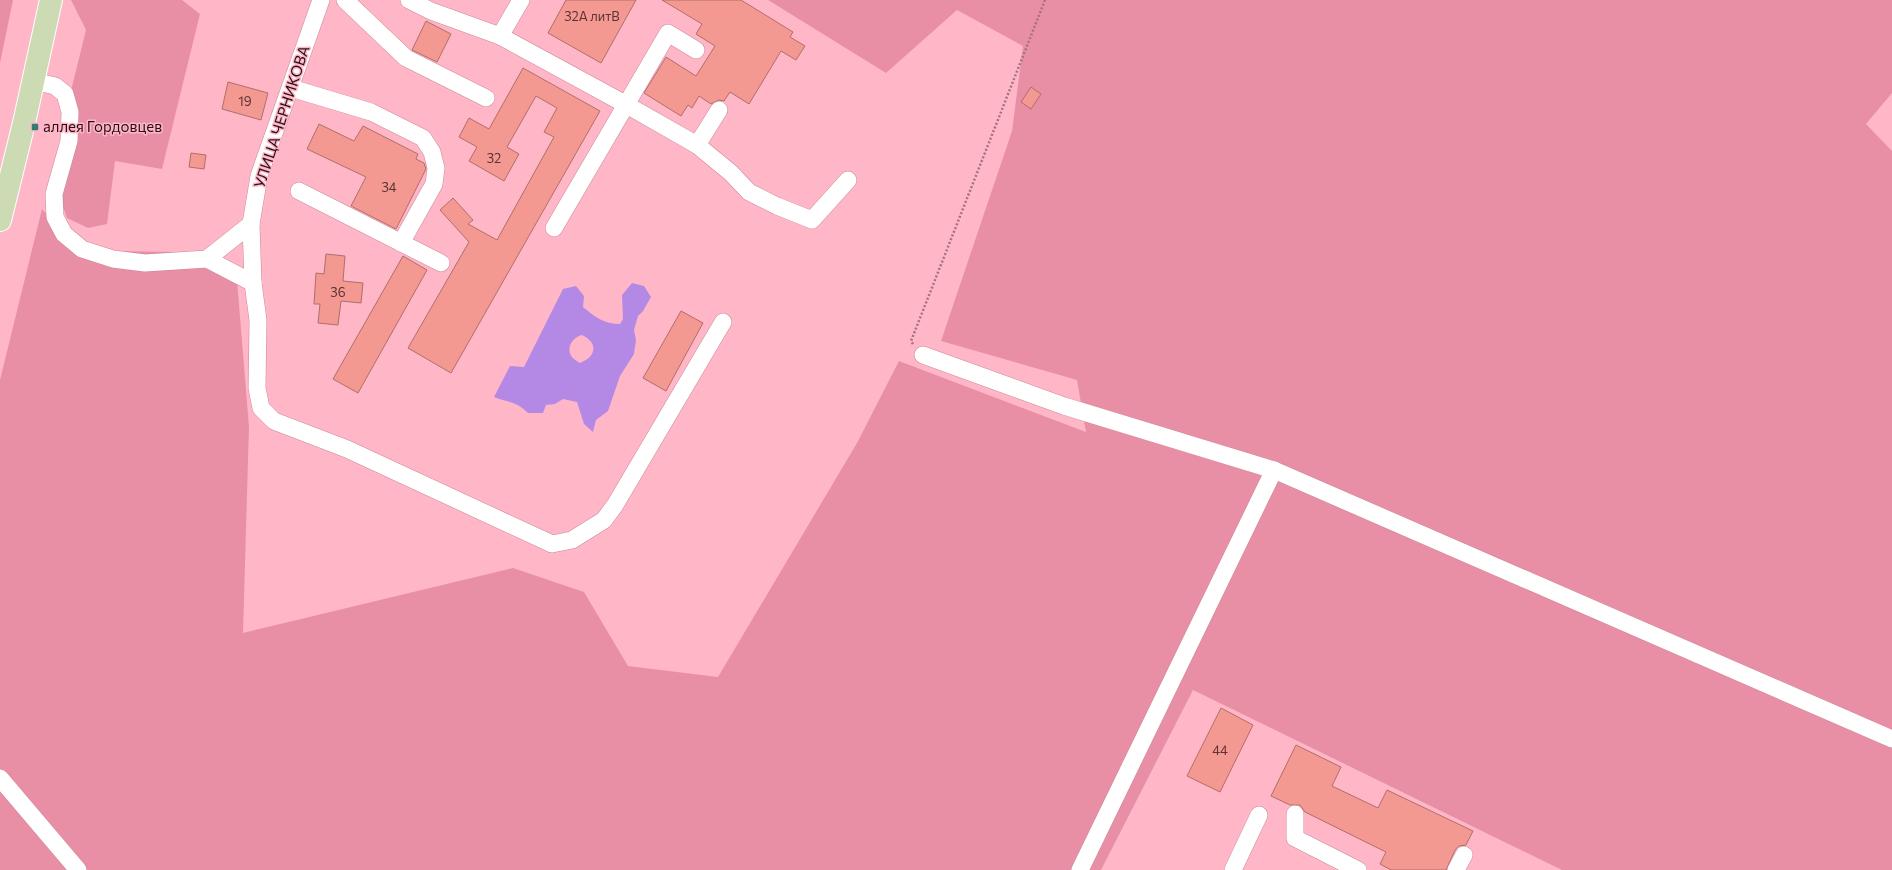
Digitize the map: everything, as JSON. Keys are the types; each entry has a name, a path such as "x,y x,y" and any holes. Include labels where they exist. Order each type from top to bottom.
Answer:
{"main road":[{"path":"0,220 34,81 51,0"}],"street":[{"name":"УЛИЦА ЧЕРНИКОВА","path":"321,0 259,176 251,224 253,283 258,320 257,388 261,408 274,421 347,449 552,544 572,540 604,520 615,505 723,322"},
{"path":"345,0 406,58 486,98"},
{"path":"409,0 431,11 500,36 625,104 698,145 731,173 749,192 812,220 848,180"},
{"path":"500,36 521,0"},
{"path":"554,228 625,104 668,33 696,50"},
{"path":"34,81 55,86 65,94 70,112 69,141 54,194 55,217 64,234 82,249 114,259 146,262 207,259 253,283"},
{"path":"291,88 370,112 423,138 432,152 436,168 434,184 401,243"},
{"path":"698,145 719,110"},
{"path":"299,191 441,263"},
{"path":"207,259 251,224"},
{"path":"922,355 1064,406 1274,470 1892,739"},
{"path":"1080,870 1274,470"},
{"path":"0,778 78,870"},
{"path":"1295,814 1295,838 1358,870"},
{"path":"1233,870 1259,815"}],"path":[{"path":"922,355 911,341 1045,0"}],"shaded area":[{"path":"0,0 13,0 0,63"},
{"path":"71,0 182,0 200,14 162,169 115,161 107,224 88,228 67,218 59,195 64,119 86,30"},
{"path":"768,0 1892,0 1892,93 1866,124 1892,151 1892,870 1562,870 1193,690 1101,870 0,870 0,380 42,209 53,222 76,237 111,251 172,252 237,280 249,427 243,633 513,568 584,592 628,666 718,677 857,443 899,361 1086,432 1077,380 941,341 1012,131 1023,46 957,10 886,73"},
{"path":"632,283 644,286 651,297 643,311 638,316 634,330 636,340 634,354 620,376 608,411 596,420 593,432 584,424 577,402 563,399 555,404 546,405 543,413 528,413 516,404 494,397 510,366 524,367 563,289 576,286 584,296 583,307 600,319 614,324 620,324 623,319 622,295","holes":["582,335 587,338 593,346 592,354 580,363 572,357 569,350 573,340"]}],"building":[{"path":"566,0 636,0 601,63 548,33"},
{"path":"662,0 741,0 793,32 790,37 805,46 796,60 781,51 749,104 730,92 724,101 719,100 711,104 699,96 692,108 688,105 681,116 644,93 666,57 696,76 715,46 696,34 702,24"},
{"path":"426,21 451,34 437,62 412,50"},
{"path":"523,68 600,111 451,373 408,348 469,242 440,210 453,198 473,220 468,224 497,240 554,137 544,132 557,108 536,96 507,147 519,154 504,181 469,161 477,147 459,137 469,118 489,129"},
{"path":"228,82 268,93 261,120 222,109"},
{"path":"1031,87 1041,94 1031,109 1021,102"},
{"path":"319,124 354,141 363,126 418,154 416,159 424,163 426,169 396,229 351,206 366,177 307,149"},
{"path":"191,153 206,155 204,169 189,167"},
{"path":"326,254 345,256 343,281 363,283 361,303 341,301 338,325 318,323 320,304 314,304 316,273 324,274"},
{"path":"403,256 427,270 358,393 333,379"},
{"path":"681,311 703,323 666,391 643,378"},
{"path":"1221,708 1253,725 1220,792 1187,776"},
{"path":"1296,745 1341,767 1332,786 1378,808 1387,790 1473,831 1466,845 1459,846 1455,850 1446,870 1391,870 1380,864 1386,852 1305,812 1300,805 1290,805 1271,796"}],"place":[{"name":"аллея Гордовцев","path":"35,127"}]}
